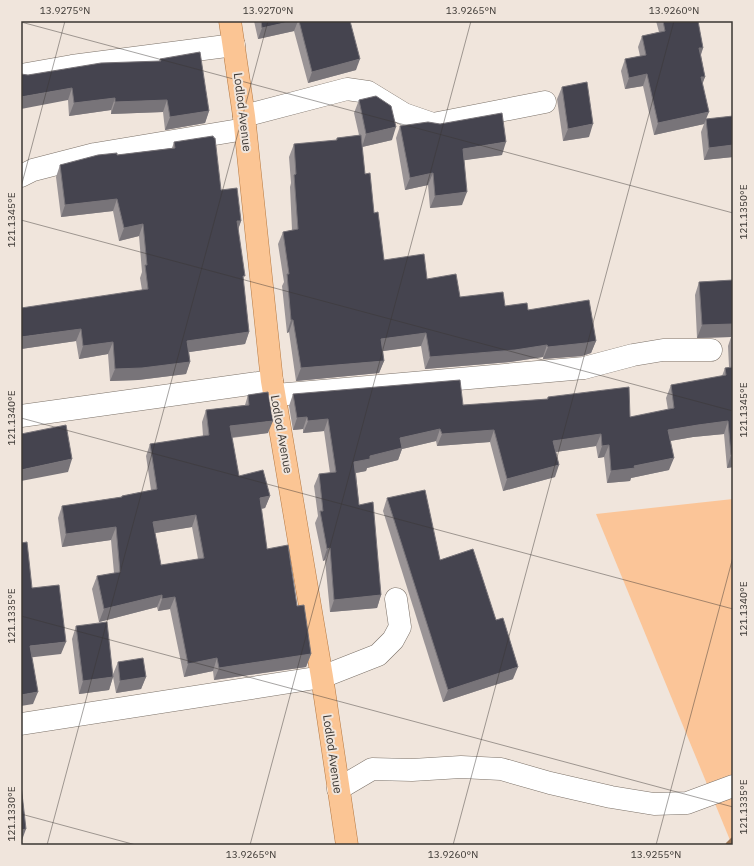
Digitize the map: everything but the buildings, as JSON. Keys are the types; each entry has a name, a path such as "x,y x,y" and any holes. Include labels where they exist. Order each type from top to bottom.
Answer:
{"main road":[{"name":"Lodlod Avenue","path":"232,32 244,122 274,388 322,677 347,845"}],"street":[{"path":"21,75 71,60 232,32"},
{"path":"21,60 71,60"},
{"path":"21,176 33,170 95,154 244,122 346,89 368,92 404,114 433,124 545,102"},
{"path":"21,416 274,388 584,368 633,355 664,350 711,350"},
{"path":"21,724 322,677 378,655 393,640 400,627 396,599"},
{"path":"338,789 372,769 412,770 461,767 501,769 558,785 611,797 654,804 687,803 733,786"}],"shaded area":[{"path":"733,499 733,845 732,845 596,514"}],"waterway":[{"path":"729,845 733,841"}]}
